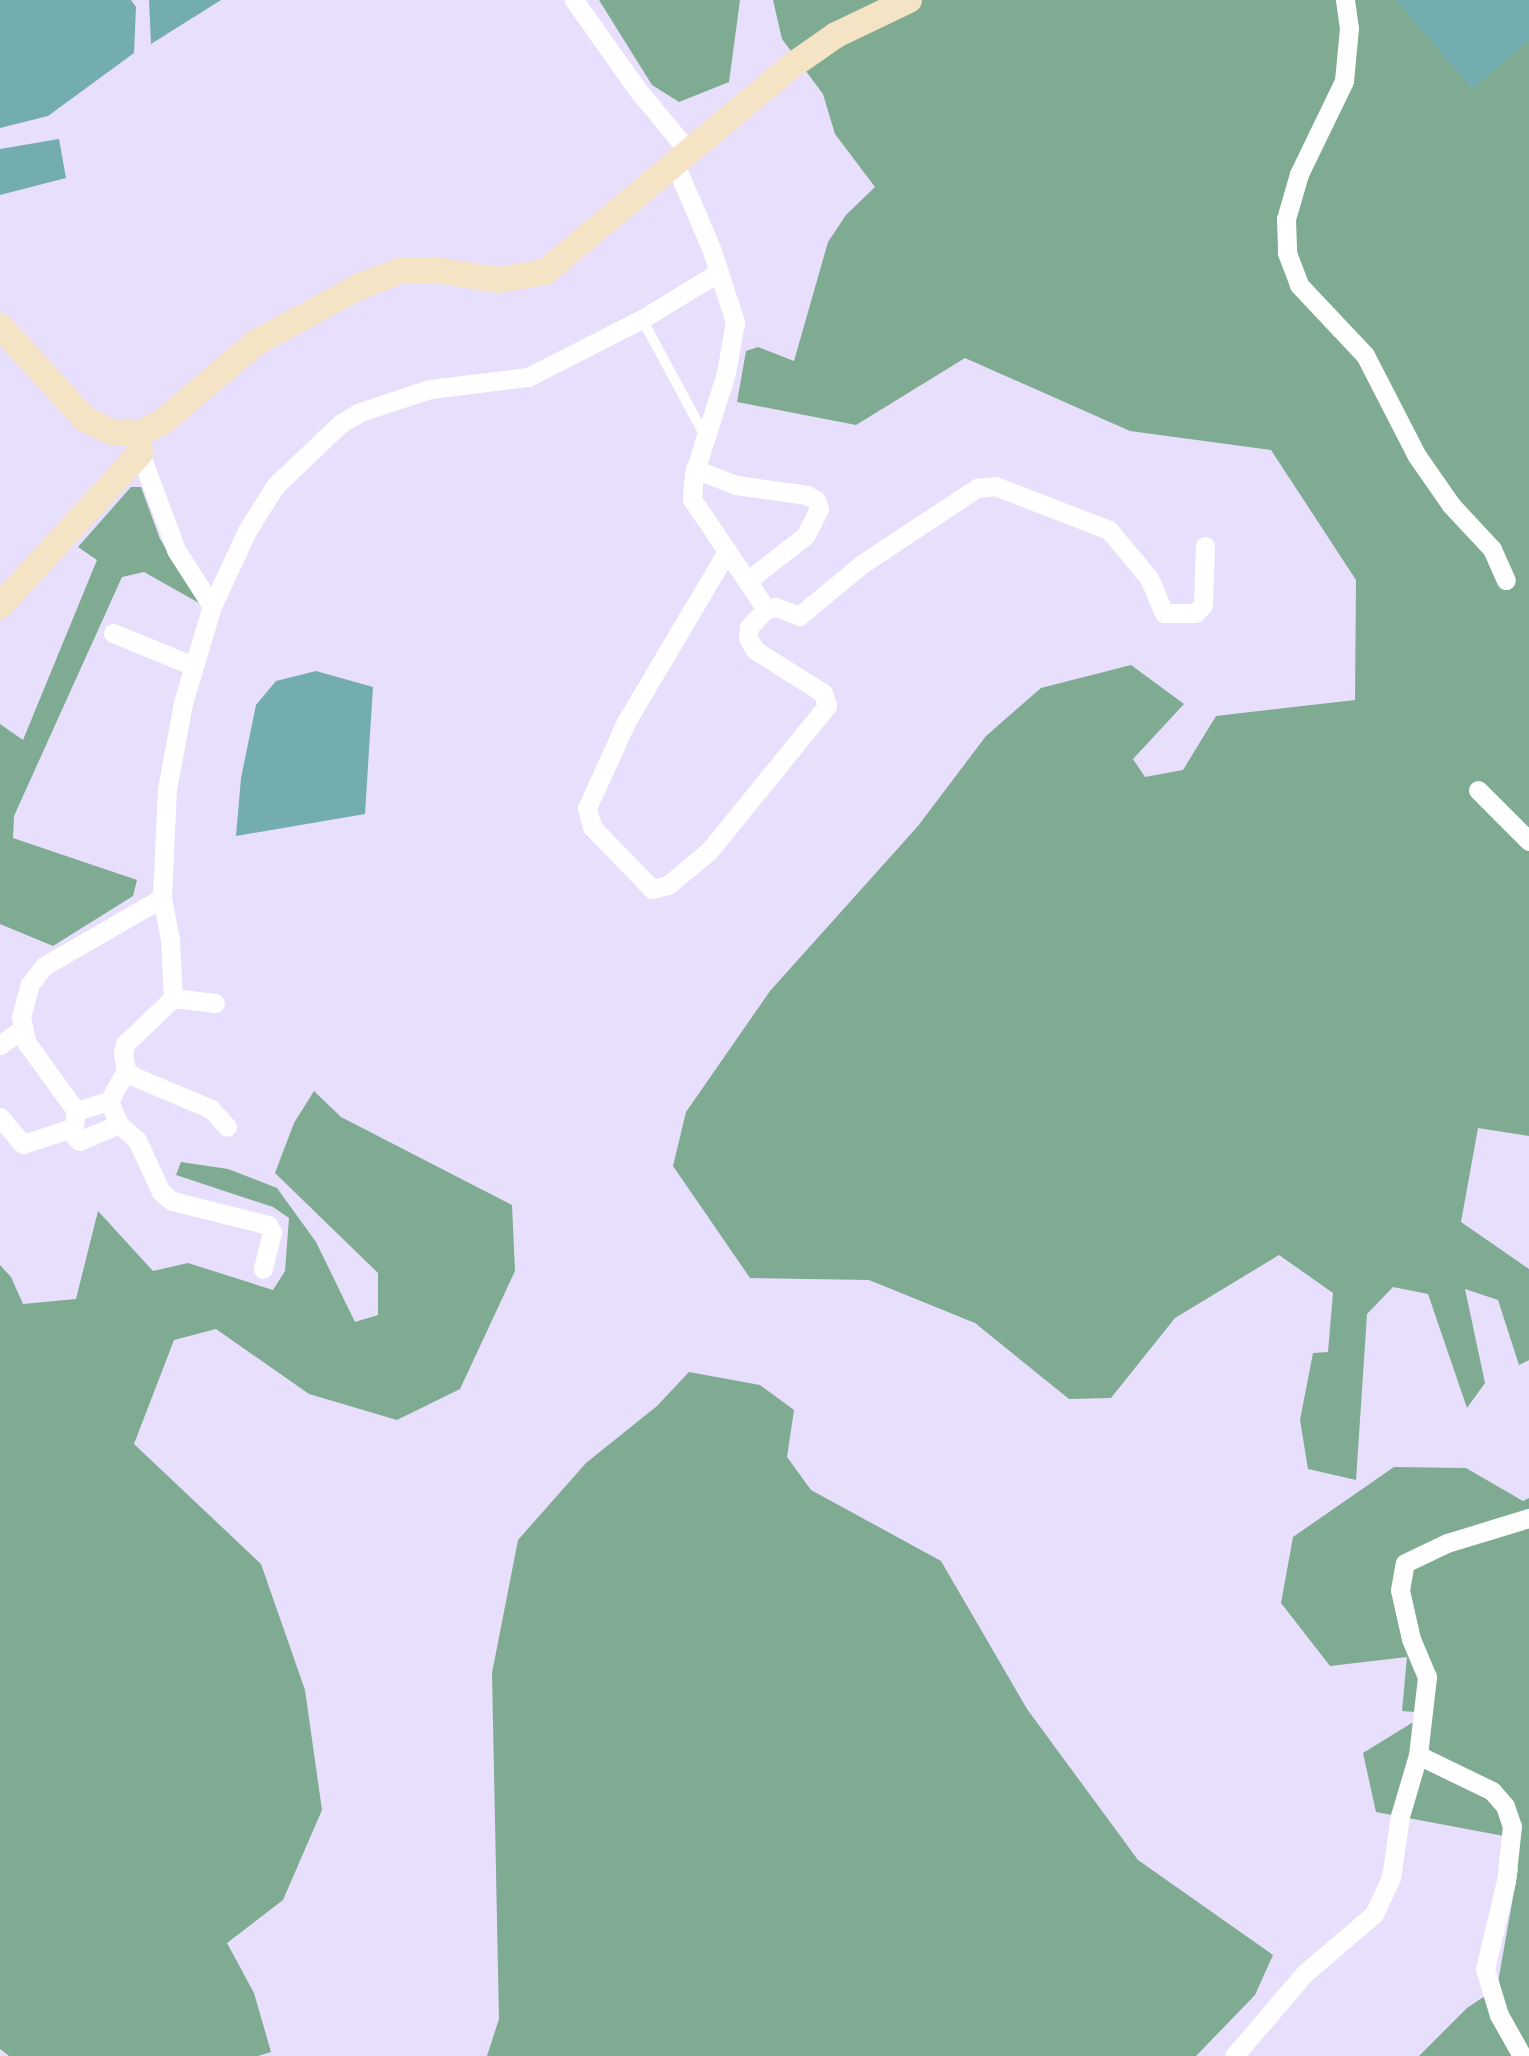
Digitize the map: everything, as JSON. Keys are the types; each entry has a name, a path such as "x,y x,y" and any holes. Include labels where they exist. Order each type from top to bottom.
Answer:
{"street":[{"path":"574,0 682,158 719,272 734,322 726,373 695,468 692,499 766,610"},
{"path":"0,606 139,443 285,324 390,274 436,270 498,280 545,272 836,35 909,0"},
{"path":"1345,0 1349,28 1344,80 1298,174 1286,219 1287,253 1299,285 1364,355 1418,456 1451,505 1492,549 1506,580"},
{"path":"0,1116 23,1144 109,1101 126,1070 125,1044 173,998 170,939 162,898 167,789 194,666 212,606 247,531 275,486 340,424 404,395 528,377 642,319 719,272"},
{"path":"0,326 85,419 139,443 176,550 212,606"},
{"path":"695,468 736,485 807,495 816,500 819,509 804,536 747,581"},
{"path":"726,553 626,722 587,808 592,827 652,890 668,885 709,851 827,706 823,693 755,650 748,638 749,627 766,610 776,607 799,616 862,564 977,488 995,486 1109,530 1149,578 1164,614 1195,613 1203,606 1205,546"},
{"path":"113,633 194,666"},
{"path":"1478,790 1529,841"},
{"path":"119,1124 79,1141 74,1120 26,1042 21,1017 30,984 44,966 162,898"},
{"path":"173,998 215,1003"},
{"path":"0,1045 23,1028"},
{"path":"126,1070 211,1109 228,1127"},
{"path":"109,1101 119,1124 136,1140 161,1192 172,1201 268,1225 272,1232 263,1269"},
{"path":"1234,2056 1305,1972 1374,1914 1391,1878 1400,1816 1418,1755 1427,1677 1411,1639 1400,1590 1405,1563 1447,1543 1529,1518"},
{"path":"1418,1755 1492,1791 1512,1826 1506,1881 1485,1969 1499,2015 1522,2056"}],"lane":[{"path":"642,319 705,437"}],"shaded area":[{"path":"0,0 131,0 136,7 134,53 48,116 0,128"},
{"path":"149,0 221,0 151,44"},
{"path":"599,0 740,0 729,82 679,102 652,85"},
{"path":"773,0 1529,0 1529,1136 1478,1128 1461,1222 1529,1269 1529,1360 1519,1365 1498,1300 1465,1289 1485,1383 1467,1408 1428,1294 1393,1287 1367,1314 1356,1480 1308,1469 1300,1420 1313,1353 1328,1352 1333,1293 1279,1255 1175,1318 1111,1398 1069,1399 975,1323 869,1280 750,1278 673,1166 686,1112 770,991 918,826 986,736 1041,688 1131,665 1184,704 1133,759 1145,777 1183,770 1216,716 1355,700 1356,580 1271,450 1130,431 965,358 856,425 737,402 746,351 758,347 794,361 828,242 846,215 875,187 835,134 823,94 782,39"},
{"path":"1396,0 1529,0 1529,41 1472,89"},
{"path":"59,139 66,178 0,195 0,149"},
{"path":"131,487 141,487 160,539 199,603 144,572 122,577 14,816 13,838 137,880 133,896 53,946 0,924 0,724 23,740 97,560 78,547"},
{"path":"316,671 373,687 365,814 236,836 241,778 256,705 276,681"},
{"path":"314,1091 341,1117 512,1205 515,1271 460,1389 397,1420 309,1394 216,1329 174,1340 134,1444 261,1564 305,1690 322,1810 283,1900 227,1943 254,1993 271,2052 258,2056 9,2056 0,2049 0,1265 11,1277 23,1304 76,1299 98,1211 153,1271 188,1263 273,1290 285,1271 289,1218 273,1207 176,1175 181,1162 228,1169 277,1188 316,1242 355,1322 378,1315 378,1273 275,1173 294,1123"},
{"path":"689,1372 760,1385 794,1410 787,1457 811,1490 941,1561 1027,1709 1138,1860 1273,1955 1255,1995 1196,2056 487,2056 499,2019 492,1673 518,1540 586,1463 657,1406"},
{"path":"1394,1467 1466,1468 1523,1501 1529,1498 1529,2056 1419,2056 1467,2008 1497,1988 1518,1869 1504,1836 1376,1812 1363,1753 1428,1713 1402,1711 1407,1657 1330,1666 1281,1603 1293,1537"}]}
